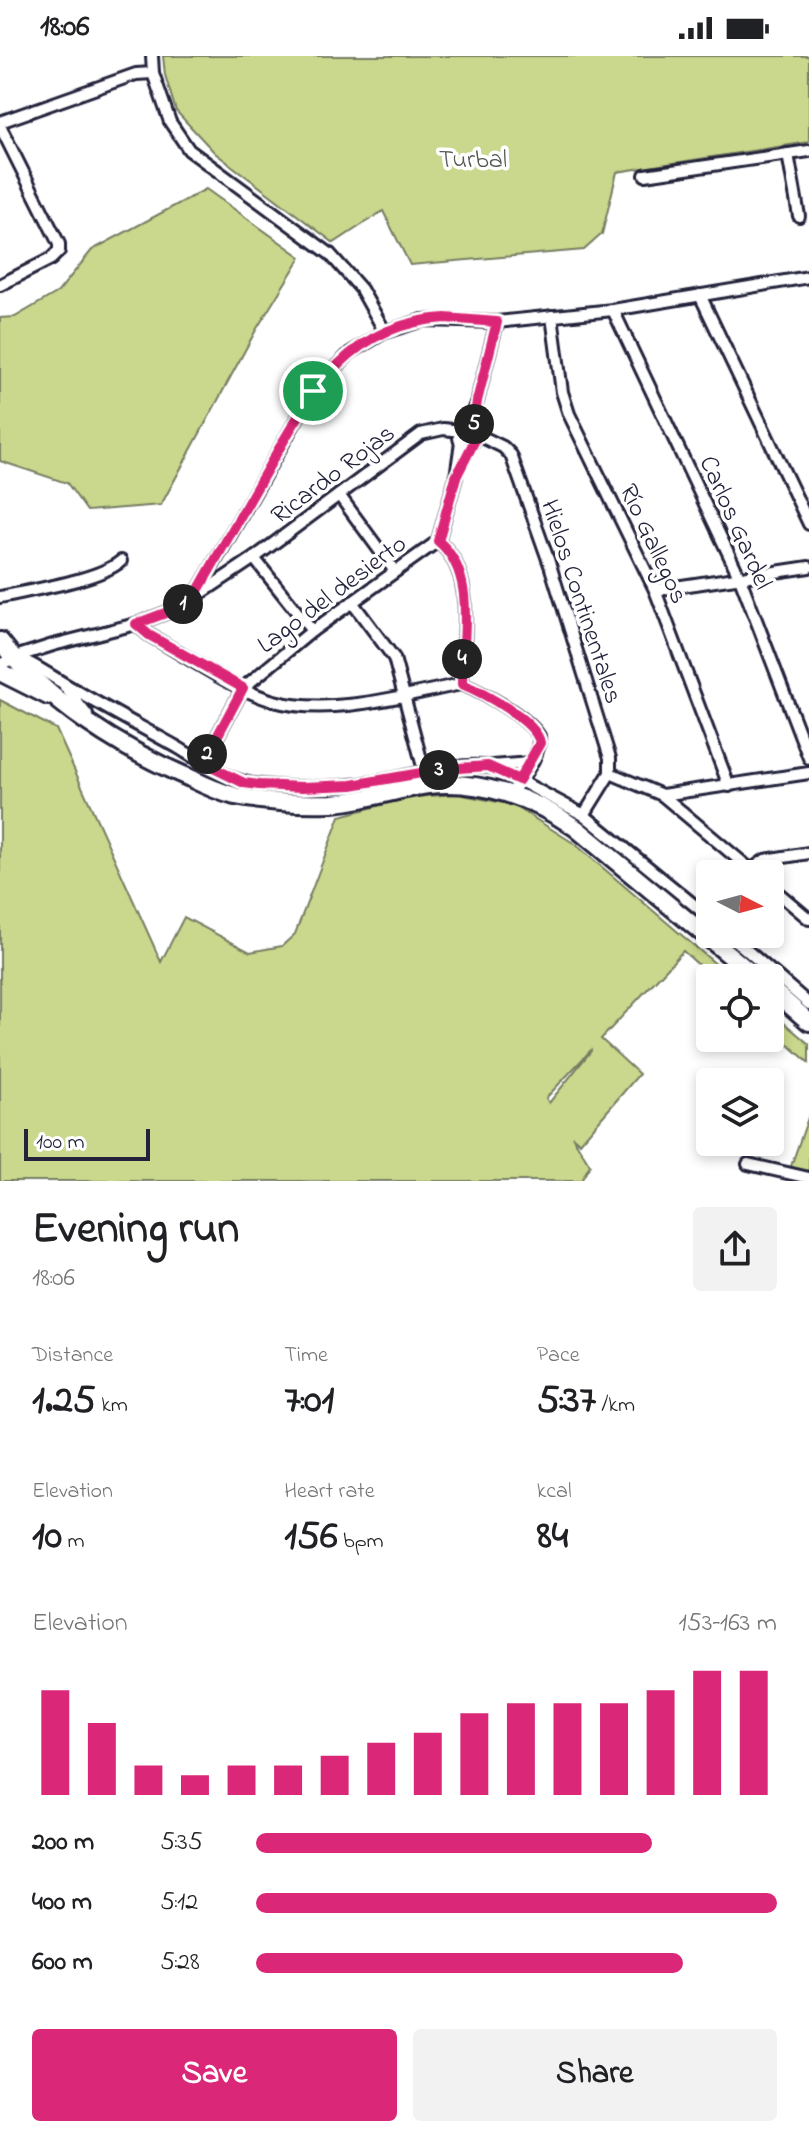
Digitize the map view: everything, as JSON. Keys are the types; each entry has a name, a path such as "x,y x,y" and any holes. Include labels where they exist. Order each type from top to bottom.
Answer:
{"main road":[{"path":"0,641 8,661 98,730 186,777 233,795 260,800 334,802 426,779 515,787 576,828 740,964"},
{"path":"0,672 60,702"},
{"path":"784,1000 809,1022"}],"street":[{"path":"152,56 153,73 170,122 189,150 330,254 361,289 385,332"},
{"path":"0,285 51,259 59,251 59,244 0,124 136,74 153,73"},
{"path":"645,175 809,151"},
{"path":"788,154 799,216"},
{"path":"194,598 313,391 350,353 385,332 423,320 497,322 613,310 809,277"},
{"path":"700,295 809,524"},
{"name":"Carlos Gardel","path":"613,310 740,578 809,758"},
{"name":"Río Gallegos","path":"552,316 562,392 569,414 655,590 729,786"},
{"path":"462,684 463,585 454,559 438,541 497,322"},
{"name":"Ricardo Rojas","path":"8,661 168,612 254,558 421,434 443,429 468,437"},
{"name":"Hielos Continentales","path":"468,437 503,447 511,455 550,565 610,758 610,773"},
{"path":"339,495 394,570"},
{"name":"Lago del desierto","path":"203,763 243,688 312,631 438,541"},
{"path":"254,558 312,631"},
{"path":"0,597 91,575 113,568 121,561"},
{"path":"655,590 809,567"},
{"path":"352,602 394,658 426,779"},
{"path":"136,624 149,635 243,688 273,701 312,708 332,707 462,684 481,692 536,731 540,743 515,787"},
{"path":"39,666 38,659 43,648"},
{"path":"8,661 39,666 62,683 244,783 288,787 352,785 426,779 488,766 530,763"},
{"path":"62,683 98,730"},
{"path":"488,766 515,787 584,815 696,907"},
{"path":"584,815 610,773 662,795 737,860"},
{"path":"662,795 809,773"},
{"path":"765,860 809,853"},
{"path":"784,897 807,916"},
{"path":"744,948 809,1004"},
{"path":"748,1164 809,1178"}],"green space":[{"name":"Turbal","path":"163,56 809,56 809,142 617,172 602,234 584,250 410,265 383,211 334,243 215,153 176,111 165,75"},
{"path":"206,189 301,257 256,330 161,505 87,511 67,483 0,461 0,318 15,317 58,292 92,250"},
{"path":"0,700 56,729 161,962 184,917 250,952 282,946 295,934 340,816 412,797 458,794 513,805 575,844 716,964 697,964 683,951 601,1039 639,1074 580,1143 572,1136 590,1165 581,1181 0,1181","holes":["591,1050 591,1051 549,1103 546,1098"]},
{"path":"784,1023 809,1044 809,1063 784,1041"},
{"path":"809,1115 809,1173 790,1169"}],"route":[{"path":"445,318 497,322 477,401 473,431 475,440 456,477 438,541 454,559 463,585 462,684 510,711 539,736 540,743 519,780 488,766 444,769 331,787 259,785 244,783 203,763 243,688 149,635 136,624 194,598 313,391 350,353 402,325 445,318"}]}
